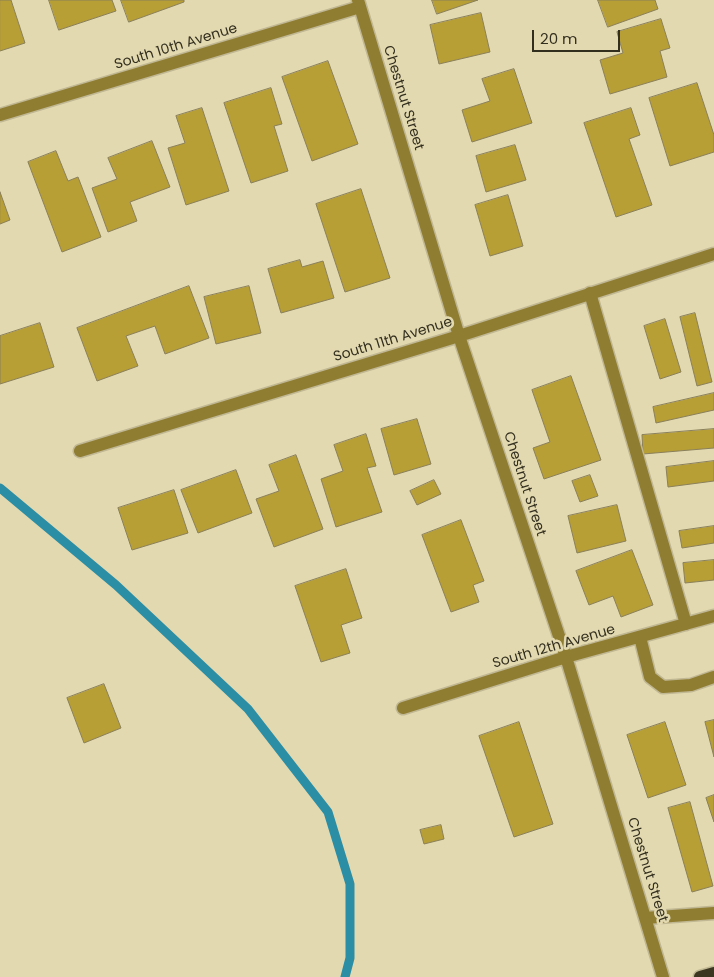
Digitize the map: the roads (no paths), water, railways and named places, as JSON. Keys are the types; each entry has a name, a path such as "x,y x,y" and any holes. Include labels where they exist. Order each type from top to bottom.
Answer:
{"main road":[{"path":"700,977 714,973"}],"street":[{"name":"South 10th Avenue","path":"0,115 359,4"},
{"name":"Chestnut Street","path":"359,4 459,336 566,657 664,977"},
{"name":"South 11th Avenue","path":"80,451 459,336 714,254"},
{"path":"590,293 686,624"},
{"name":"South 12th Avenue","path":"402,708 566,657 714,616"},
{"path":"640,637 650,677 664,687 691,685 714,678"},
{"path":"645,918 714,913"}],"waterway":[{"path":"0,488 116,585 248,709 328,812 350,884 350,958 345,977"}]}
